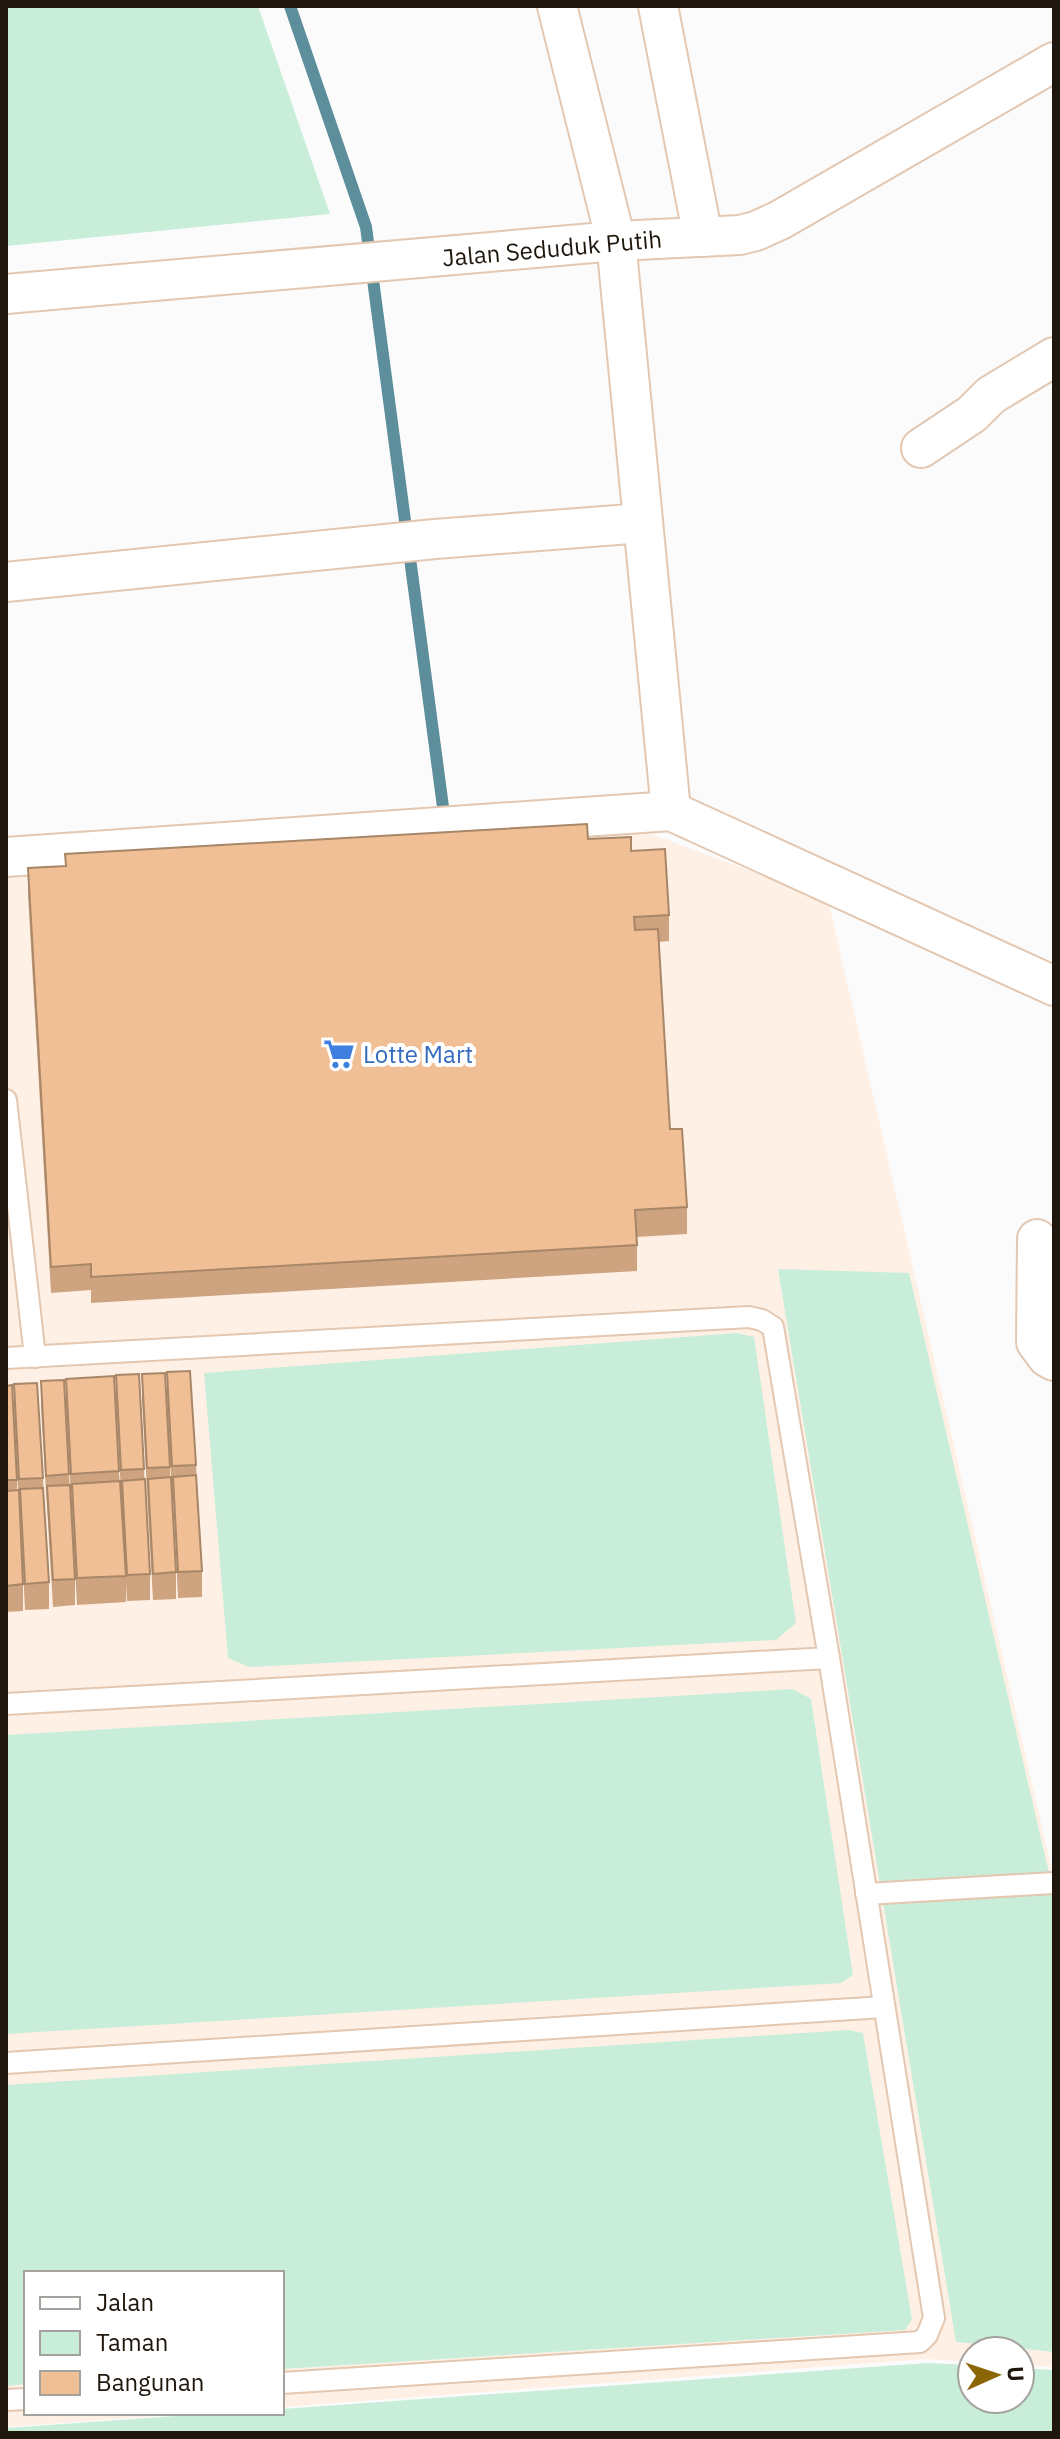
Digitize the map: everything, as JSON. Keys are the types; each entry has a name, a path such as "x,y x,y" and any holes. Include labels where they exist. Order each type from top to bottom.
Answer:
{"street":[{"path":"557,6 616,241 671,811"},
{"path":"658,6 703,237"},
{"name":"Jalan Seduduk Putih","path":"6,294 616,241 740,235 780,220 1054,62"},
{"path":"921,448 972,414 991,395 1054,357"},
{"path":"6,582 435,539 643,523"},
{"path":"6,857 671,811 1054,986"},
{"path":"1037,1239 1036,1342 1054,1361"}],"lane":[{"path":"6,1100 35,1357"},
{"path":"6,1358 733,1318 762,1320 773,1327 934,2318 927,2335 920,2342 284,2383"},
{"path":"6,1704 829,1658"},
{"path":"866,1894 1054,1883"},
{"path":"6,2063 884,2007"}],"shaded area":[{"path":"646,832 828,900 1054,1879 1054,2367 1036,2366 1036,2335 956,2335 956,2361 927,2359 284,2407 284,2271 24,2271 24,2415 170,2415 6,2427 6,872"}],"green space":[{"path":"6,6 258,6 330,214 6,246"},
{"path":"778,1269 909,1273 1054,1894 1054,2352 1036,2350 1036,2335 956,2335 956,2342"},
{"path":"737,1333 754,1337 796,1623 776,1640 249,1667 228,1658 204,1373"},
{"path":"793,1689 811,1699 853,1975 841,1983 6,2034 6,1735"},
{"path":"849,2030 863,2033 912,2319 905,2330 284,2369 284,2271 24,2271 24,2384 6,2386 6,2085"},
{"path":"928,2363 956,2364 956,2415 1036,2415 1036,2369 1054,2370 1054,2433 6,2433 6,2428 191,2415 284,2415 284,2409"}],"building":[{"path":"587,824 588,839 631,837 631,851 665,849 669,915 634,917 635,930 658,929 670,1129 682,1129 687,1207 635,1210 637,1245 91,1277 91,1264 51,1267 28,868 66,866 65,854"},
{"path":"190,1371 196,1465 172,1466 167,1372"},
{"path":"165,1373 170,1467 147,1468 142,1374"},
{"path":"139,1374 144,1469 121,1470 116,1375"},
{"path":"114,1376 119,1471 71,1474 66,1379"},
{"path":"64,1380 69,1474 46,1476 41,1381"},
{"path":"37,1383 43,1478 19,1479 14,1384"},
{"path":"12,1385 17,1480 6,1480 6,1386"},
{"path":"196,1475 202,1571 178,1572 173,1477"},
{"path":"171,1477 176,1572 153,1574 148,1479"},
{"path":"145,1479 150,1574 127,1575 122,1481"},
{"path":"120,1481 126,1576 77,1578 72,1484"},
{"path":"70,1485 75,1579 53,1580 47,1486"},
{"path":"43,1488 49,1582 25,1584 20,1489"},
{"path":"19,1490 23,1584 6,1586 6,1491"}],"waterway":[{"path":"290,6 366,227 445,822"}],"place":[{"name":"Lotte Mart","path":"339,1054"}]}
